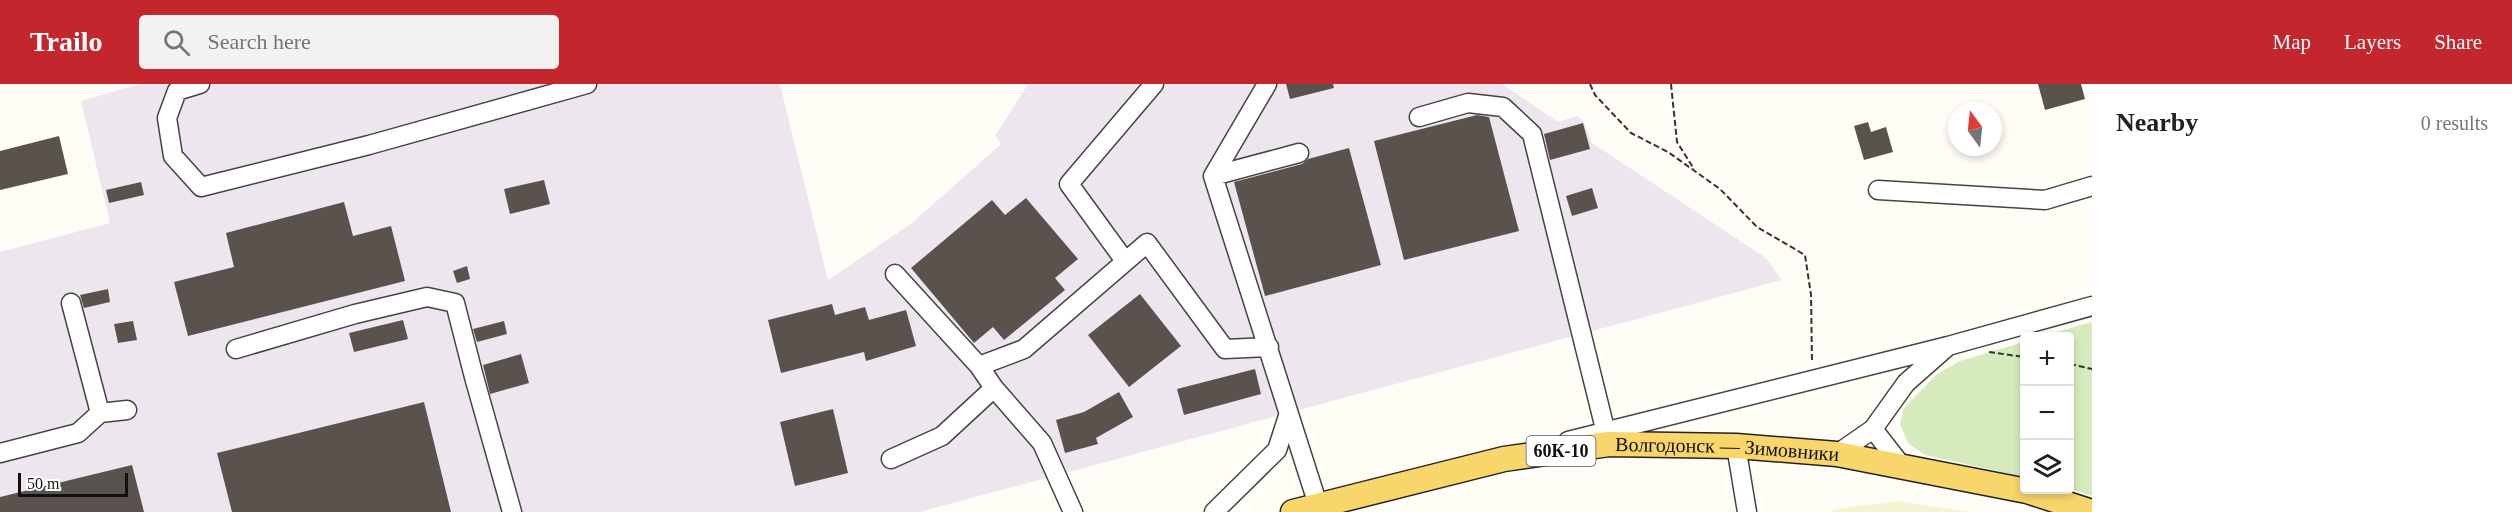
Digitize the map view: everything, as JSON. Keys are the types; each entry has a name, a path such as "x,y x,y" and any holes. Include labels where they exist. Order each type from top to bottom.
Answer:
{"main road":[{"name":"Волгодонск — Зимовники","path":"1293,512 1504,459 1606,437 1837,454 2027,491 2092,512"}],"street":[{"path":"201,84 177,92 167,117 173,156 201,187 369,145 587,84"},
{"path":"1125,261 1069,184 1154,84"},
{"path":"1267,84 1213,176 1318,505"},
{"path":"1419,117 1468,103 1503,107 1532,134 1606,437 2092,306"},
{"path":"1213,176 1299,153"},
{"path":"1878,190 2045,200 2092,186"},
{"path":"979,366 1024,349 1147,243 1225,349 1269,347"},
{"path":"895,274 979,366 994,388 1042,443 1073,512"},
{"path":"236,349 355,314 427,297 455,303 512,512"},
{"path":"71,303 100,413"},
{"path":"1837,454 1874,429 1906,383 1948,346"},
{"path":"891,459 942,436 994,388"},
{"path":"0,453 78,433 100,413 127,411"},
{"path":"1214,512 1277,450 1288,416"},
{"path":"1874,429 1901,465"},
{"path":"1736,446 1747,512"}],"path":[{"path":"1590,84 1595,94 1631,133 1668,152 1720,189 1757,227 1805,255 1811,295 1810,343 1814,380"},
{"path":"1671,84 1677,142 1695,172"},
{"path":"2074,365 2092,369"}],"shaded area":[{"path":"140,84 780,84 828,280 912,223 1001,144 995,136 1028,84 1502,84 1558,122 1577,116 1583,120 1592,143 1766,258 1782,280 920,512 0,512 0,252 110,223 81,101"},
{"path":"1899,501 1969,512 1830,512 1835,509"}],"green space":[{"path":"2092,322 2092,496 2074,490 2074,332 2057,332"},
{"path":"2020,343 2020,476 1925,455 1908,443 1900,424 1904,408 1937,374 1960,361"}],"building":[{"path":"1286,84 1333,84 1334,88 1290,99"},
{"path":"2038,84 2081,84 2085,99 2045,110"},
{"path":"1477,115 1489,117 1519,231 1404,260 1374,141"},
{"path":"1868,122 1871,132 1886,127 1893,152 1864,160 1854,126"},
{"path":"1583,123 1590,149 1550,160 1544,134"},
{"path":"59,136 68,174 0,190 0,151"},
{"path":"1349,148 1381,265 1265,296 1234,182 1302,164 1308,159"},
{"path":"544,180 550,204 510,214 504,189"},
{"path":"141,182 144,195 109,203 106,190"},
{"path":"1592,188 1598,208 1572,216 1566,196"},
{"path":"1026,198 1078,259 1055,278 1065,290 1004,340 993,327 974,343 911,268 992,200 1005,215"},
{"path":"344,202 353,236 391,226 405,281 188,336 174,282 234,267 226,233"},
{"path":"467,266 470,279 457,283 453,271"},
{"path":"108,289 110,302 84,308 80,295"},
{"path":"1140,294 1181,346 1129,387 1088,335"},
{"path":"832,304 835,315 865,307 869,320 906,310 916,346 866,361 864,352 781,373 768,320"},
{"path":"403,320 408,339 354,352 349,333"},
{"path":"133,321 137,340 118,343 114,324"},
{"path":"504,321 507,334 477,342 473,329"},
{"path":"521,354 529,383 490,394 483,365"},
{"path":"1255,369 1261,394 1184,415 1177,389"},
{"path":"1119,392 1133,417 1096,438 1098,444 1065,453 1056,420 1084,412"},
{"path":"424,402 451,512 232,512 217,453"},
{"path":"833,409 848,473 795,486 780,422"},
{"path":"132,465 144,512 0,512 0,497"}]}
